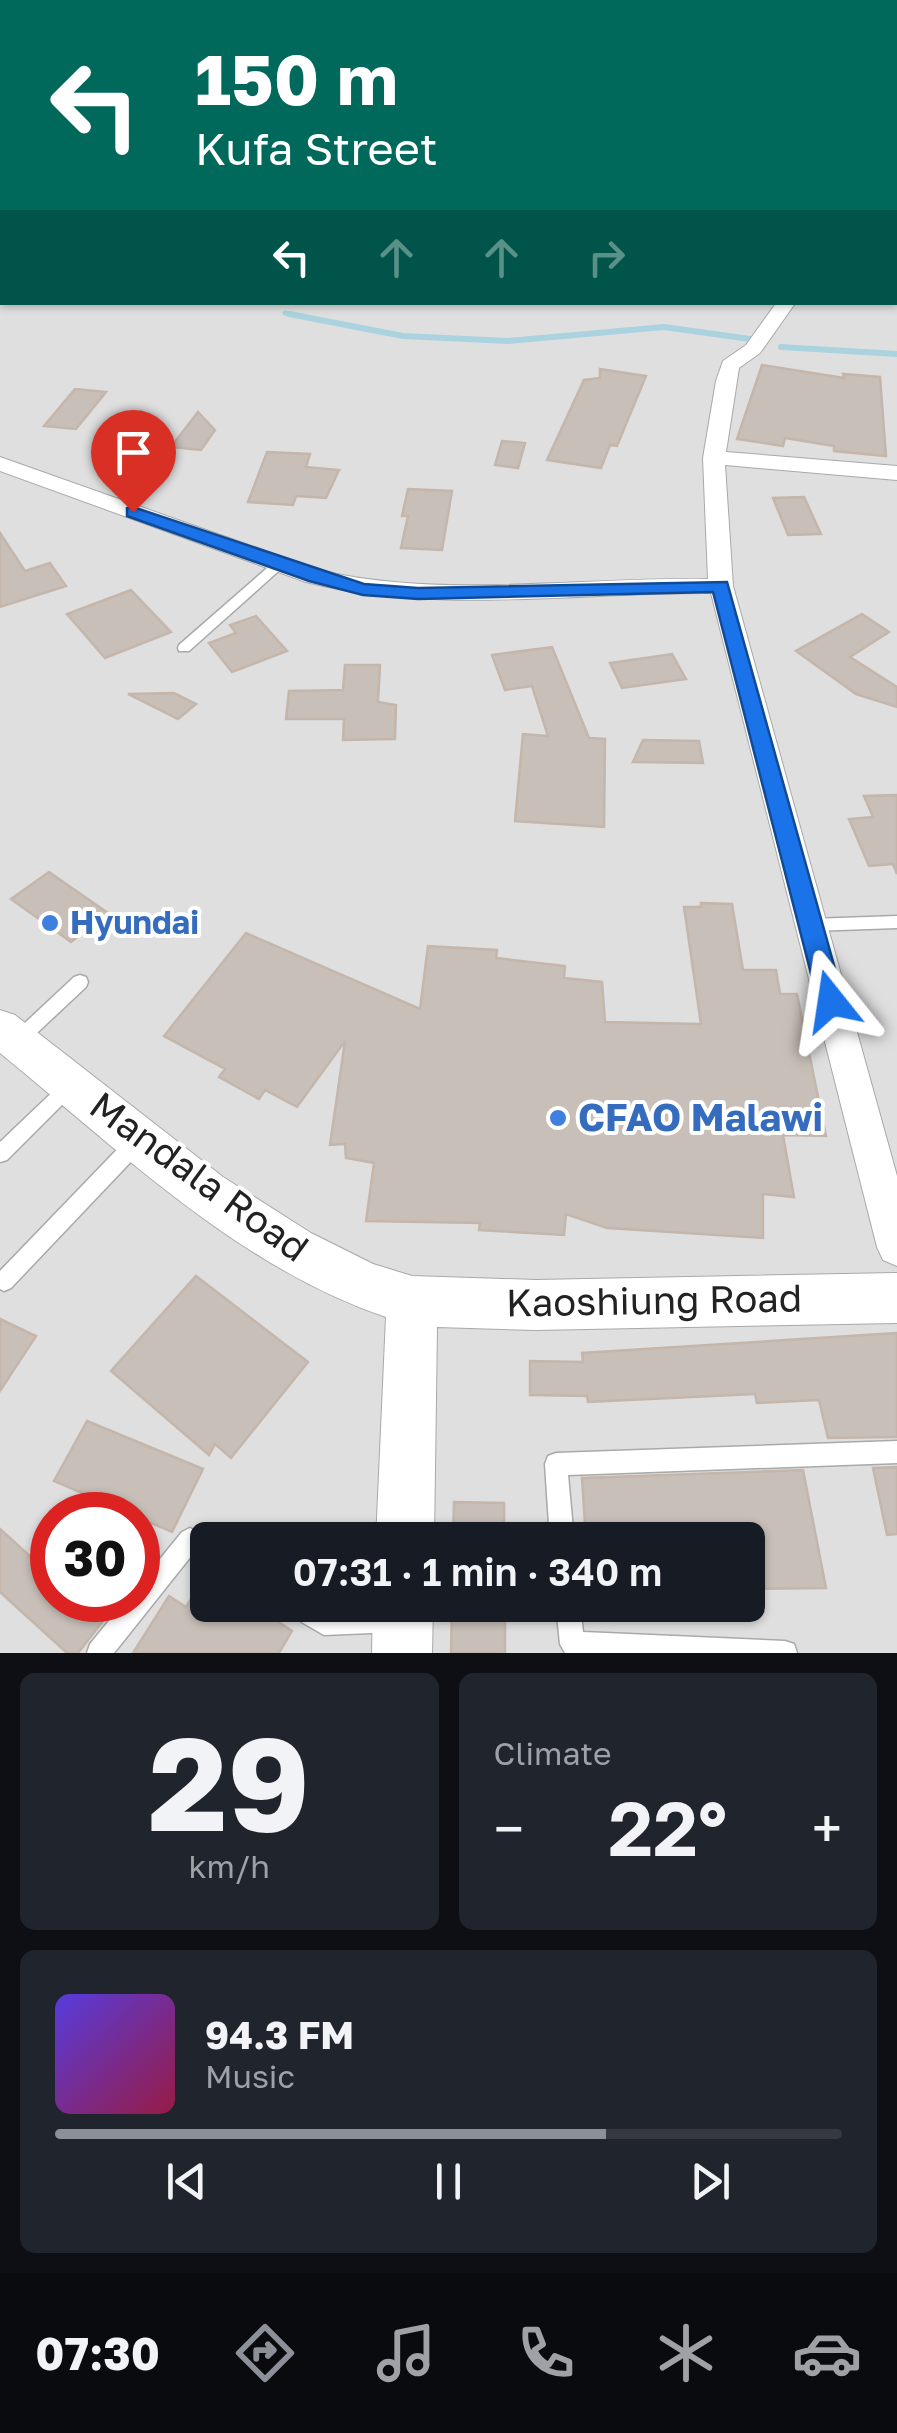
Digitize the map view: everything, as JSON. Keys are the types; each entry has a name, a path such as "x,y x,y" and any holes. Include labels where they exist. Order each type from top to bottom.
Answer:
{"street":[{"path":"785,305 753,348 730,366 719,411 714,458 721,586 811,925 889,1190 897,1247"},
{"path":"714,458 897,473"},
{"path":"0,464 363,590 418,593 721,586"},
{"name":"Mandala Road","path":"8,1034 206,1192 294,1250 363,1285 412,1302"},
{"name":"Kaoshiung Road","path":"412,1302 536,1304 897,1298"},
{"path":"406,1522 412,1302"}],"lane":[{"path":"184,648 279,564"},
{"path":"811,925 897,922"},
{"path":"8,1034 80,982"},
{"path":"0,1154 71,1084"},
{"path":"4,1280 140,1139"},
{"path":"561,1522 556,1464 897,1452"},
{"path":"100,1653 190,1540"},
{"path":"322,1622 402,1626"},
{"path":"570,1622 572,1644 784,1653"}],"shaded area":[{"path":"0,305 897,305 897,1653 0,1653"}],"building":[{"path":"762,365 844,378 843,374 880,377 886,456 834,451 834,446 785,438 783,446 737,439"},
{"path":"600,369 646,376 617,446 610,445 601,468 547,460 584,380 600,378"},
{"path":"75,389 106,392 76,429 44,426"},
{"path":"198,412 215,430 201,450 171,447"},
{"path":"502,441 525,443 518,468 495,465"},
{"path":"267,452 310,454 306,467 339,470 326,498 296,496 293,505 248,502"},
{"path":"408,489 452,491 442,550 401,548 408,516 402,516"},
{"path":"804,497 821,534 788,535 773,498"},
{"path":"0,533 25,571 50,563 66,586 0,607"},
{"path":"131,590 171,632 105,658 67,614"},
{"path":"862,614 889,632 850,657 897,687 897,707 856,694 796,651"},
{"path":"256,616 287,651 232,672 209,643 236,633 230,625"},
{"path":"552,647 589,738 605,739 604,827 515,821 523,734 548,736 532,686 505,690 492,655"},
{"path":"672,654 686,679 622,688 610,663"},
{"path":"345,665 380,665 378,702 396,705 395,739 343,740 344,719 286,719 289,691 343,690"},
{"path":"174,693 196,704 178,719 128,694"},
{"path":"643,740 699,741 703,763 633,762"},
{"path":"897,795 897,874 893,864 869,866 849,819 873,817 864,796"},
{"path":"49,872 108,913 71,942 11,899"},
{"path":"701,903 732,904 743,970 776,970 780,994 797,994 826,1136 783,1135 794,1197 763,1194 763,1238 607,1228 566,1214 564,1235 479,1230 480,1223 366,1221 374,1163 346,1158 345,1144 330,1145 345,1041 297,1107 265,1090 259,1099 219,1077 225,1069 164,1036 246,933 420,1009 428,946 497,950 496,958 565,966 564,978 602,982 605,1022 701,1024 684,907 701,907"},
{"path":"196,1276 308,1362 231,1458 215,1444 209,1455 111,1371"},
{"path":"0,1319 36,1336 0,1391"},
{"path":"897,1333 897,1437 828,1438 819,1400 757,1403 755,1394 588,1402 587,1396 530,1395 530,1361 583,1362 582,1353"},
{"path":"87,1421 203,1469 172,1532 160,1527 160,1492 79,1492 54,1481"},
{"path":"897,1467 897,1534 887,1535 873,1468"},
{"path":"803,1470 826,1588 765,1589 765,1522 585,1522 582,1478"},
{"path":"454,1502 504,1503 504,1522 453,1522"},
{"path":"0,1529 30,1556 30,1619 0,1592"},
{"path":"169,1596 186,1607 190,1601 190,1622 278,1622 292,1631 279,1653 133,1653 153,1622 160,1622 160,1610"},
{"path":"33,1622 102,1622 78,1653 67,1653"},
{"path":"452,1622 505,1622 505,1653 451,1653"}],"waterway":[{"path":"285,313 302,316"},
{"path":"289,314 403,336 508,341 664,327 750,339"},
{"path":"781,347 897,354"}],"place":[{"name":"Hyundai","path":"50,923"},
{"name":"CFAO Malawi","path":"558,1118"}],"route":[{"path":"133,512 315,577 363,590 418,593 721,586 831,1001"}]}
